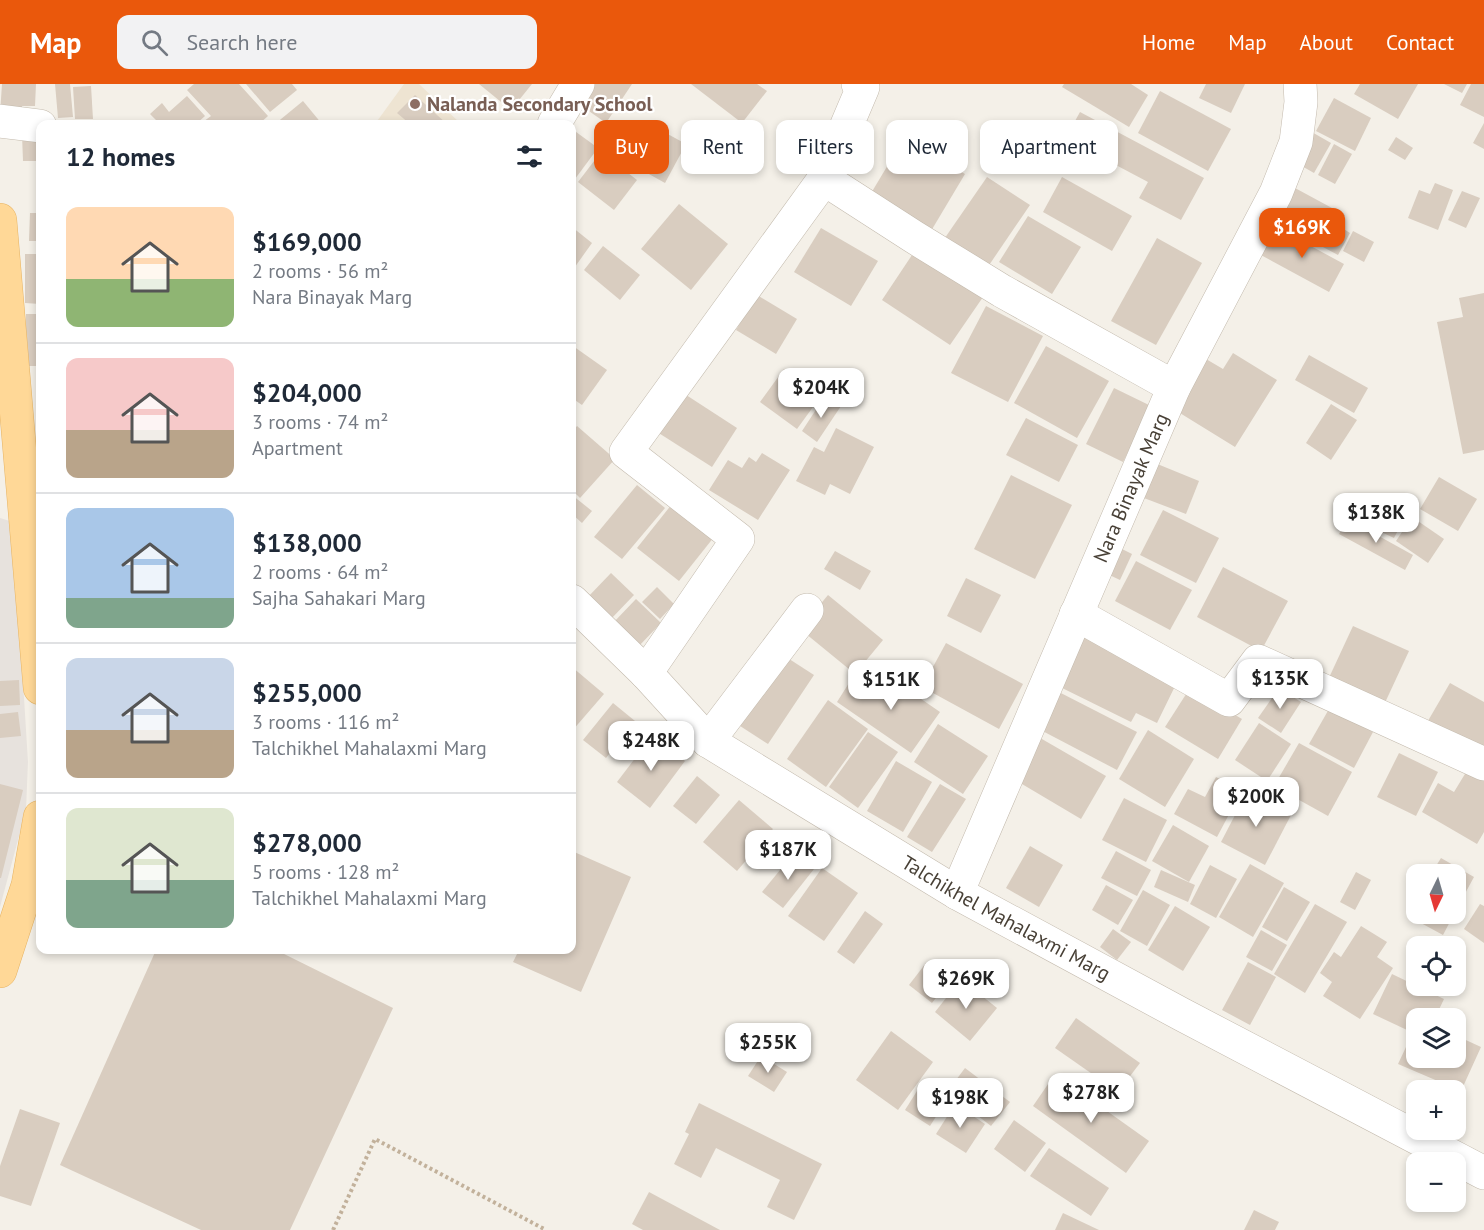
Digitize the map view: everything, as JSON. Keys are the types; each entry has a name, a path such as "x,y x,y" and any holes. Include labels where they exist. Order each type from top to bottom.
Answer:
{"main road":[{"path":"0,220 36,641"},
{"path":"0,971 28,885 36,840"}],"street":[{"path":"556,120 578,84"},
{"path":"646,673 738,539 627,452 824,179 862,87 858,84"},
{"name":"Nara Binayak Marg","path":"957,892 1174,387 1276,193 1296,142 1301,102 1300,84"},
{"path":"0,122 36,126"},
{"path":"824,179 1002,291 1174,387"},
{"name":"Talchikhel Mahalaxmi Marg","path":"576,605 646,673 708,741 957,892 1484,1173"},
{"path":"708,741 807,610"},
{"path":"1076,614 1229,700 1258,661 1484,764"}],"path":[{"path":"333,1230 375,1139 546,1230"}],"shaded area":[{"name":"Nalanda Secondary School","path":"404,84 419,84 457,120 378,120"},
{"path":"0,518 13,522 28,762 26,810 0,907"}],"building":[{"path":"2,84 36,84 35,106 22,106 22,115 0,114"},
{"path":"55,84 70,84 73,117 58,118"},
{"path":"194,84 239,84 268,116 264,120 206,120 211,116 187,90"},
{"path":"246,84 292,84 297,90 270,112"},
{"path":"479,84 532,84 511,110"},
{"path":"589,84 632,84 608,120 602,120 576,102"},
{"path":"691,84 757,84 767,91 744,120 738,120"},
{"path":"1064,84 1131,84 1148,95 1129,127 1062,87"},
{"path":"1206,84 1245,84 1231,113 1199,98"},
{"path":"1360,84 1418,84 1398,119 1354,94"},
{"path":"1444,84 1467,84 1462,93"},
{"path":"1471,84 1484,84 1484,117 1460,105"},
{"path":"91,86 93,119 75,119 73,87"},
{"path":"1160,91 1231,129 1208,171 1138,133"},
{"path":"415,95 443,120 405,120 397,113"},
{"path":"187,96 205,116 200,120 156,120 150,114 162,103 169,112"},
{"path":"1334,98 1371,118 1355,151 1316,131"},
{"path":"303,101 319,120 280,120"},
{"path":"1080,112 1095,120 1076,120"},
{"path":"1484,123 1484,149 1473,143"},
{"path":"1310,131 1331,143 1314,173 1293,161"},
{"path":"576,132 594,145 594,153 576,178"},
{"path":"1118,132 1204,178 1181,220 1139,198 1148,182 1118,166"},
{"path":"22,135 36,135 36,161 23,161"},
{"path":"669,135 681,141 681,153 665,183 649,174 669,174"},
{"path":"1396,137 1413,148 1405,160 1388,150"},
{"path":"1334,144 1352,154 1335,184 1318,175"},
{"path":"594,161 594,174 629,174 637,180 614,210 578,182"},
{"path":"886,168 886,174 965,174 931,231 870,195"},
{"path":"987,177 1030,205 983,274 940,245"},
{"path":"1062,177 1132,216 1112,251 1043,212"},
{"path":"1435,183 1453,190 1438,230 1408,218 1419,190 1430,194"},
{"path":"1295,188 1345,215 1339,226 1350,233 1338,255 1276,222"},
{"path":"1462,191 1480,198 1466,228 1448,220"},
{"path":"679,204 728,244 691,290 641,249"},
{"path":"30,213 36,213 36,241 29,241"},
{"path":"1028,216 1081,247 1052,294 999,262"},
{"path":"1274,226 1344,264 1329,292 1259,254"},
{"path":"821,228 878,261 851,306 794,272"},
{"path":"576,230 592,243 576,265"},
{"path":"1353,231 1374,242 1364,262 1343,251"},
{"path":"1157,238 1202,263 1156,345 1111,321"},
{"path":"603,246 640,275 620,300 584,270"},
{"path":"914,252 983,297 950,345 882,300"},
{"path":"25,254 36,254 36,304 25,303"},
{"path":"1484,293 1484,450 1463,454 1437,322 1463,317 1459,298"},
{"path":"757,295 797,319 776,354 736,330"},
{"path":"986,306 1043,336 1008,402 951,373"},
{"path":"26,314 36,314 36,366 24,366"},
{"path":"1046,346 1109,381 1077,438 1014,403"},
{"path":"576,348 607,370 582,405 576,401"},
{"path":"1233,353 1277,380 1235,447 1175,410 1206,359 1223,369"},
{"path":"1309,355 1368,388 1354,413 1295,380"},
{"path":"784,369 821,396 797,429 760,402"},
{"path":"1114,388 1151,406 1123,462 1086,444"},
{"path":"680,391 737,428 712,467 654,430"},
{"path":"825,396 841,406 817,442 802,431"},
{"path":"1331,404 1357,420 1331,460 1306,443"},
{"path":"1026,418 1078,445 1059,482 1006,455"},
{"path":"576,427 615,459 580,498 576,494"},
{"path":"836,428 874,447 850,494 830,484 825,495 796,481 814,447 824,452"},
{"path":"762,453 790,470 758,520 709,490 728,460 742,468 749,457 756,462"},
{"path":"1150,461 1199,481 1186,514 1136,495"},
{"path":"1011,475 1072,505 1035,579 974,549"},
{"path":"1439,477 1477,499 1458,531 1420,509"},
{"path":"637,485 665,508 622,559 594,537"},
{"path":"1363,494 1406,515 1394,538 1351,518"},
{"path":"576,498 592,511 582,523 576,518"},
{"path":"676,499 718,532 679,581 637,548"},
{"path":"1163,510 1219,538 1196,583 1140,555"},
{"path":"1412,517 1444,539 1428,563 1396,541"},
{"path":"1348,519 1413,555 1405,570 1339,534"},
{"path":"1114,545 1132,554 1120,580 1101,571"},
{"path":"835,551 871,571 860,590 824,569"},
{"path":"1136,561 1192,590 1170,630 1115,601"},
{"path":"1223,567 1288,601 1261,651 1197,617"},
{"path":"611,573 634,595 610,620 587,598"},
{"path":"966,578 1001,595 981,633 947,616"},
{"path":"657,587 674,604 660,619 642,602"},
{"path":"828,595 883,640 855,674 800,629"},
{"path":"636,599 661,623 638,647 613,623"},
{"path":"1353,626 1409,651 1383,707 1327,682"},
{"path":"1081,629 1179,678 1157,723 1136,713 1131,722 1054,684"},
{"path":"946,643 1023,684 999,729 922,687"},
{"path":"783,655 814,675 768,744 737,724"},
{"path":"576,670 604,694 576,726"},
{"path":"882,672 940,712 911,753 837,702 849,683 866,695"},
{"path":"19,680 20,705 0,706 0,681"},
{"path":"1450,683 1484,702 1484,759 1425,726"},
{"path":"1190,688 1242,719 1218,759 1165,727"},
{"path":"1279,688 1301,702 1281,733 1258,718"},
{"path":"1053,689 1137,732 1117,770 1033,726"},
{"path":"828,700 868,729 826,787 787,759"},
{"path":"613,703 635,721 606,758 583,740"},
{"path":"1329,709 1373,732 1354,768 1309,744"},
{"path":"18,712 21,736 0,738 0,714"},
{"path":"1259,723 1291,744 1267,781 1235,760"},
{"path":"938,724 988,756 963,794 914,762"},
{"path":"1148,730 1194,759 1165,807 1119,779"},
{"path":"868,732 898,752 858,808 829,787"},
{"path":"1035,735 1106,776 1081,819 1010,777"},
{"path":"652,736 685,761 650,808 617,782"},
{"path":"1299,743 1352,772 1328,816 1274,786"},
{"path":"1399,753 1438,772 1416,816 1377,797"},
{"path":"896,761 932,782 903,832 867,811"},
{"path":"1468,769 1484,778 1484,832 1477,844 1422,812 1438,783 1454,792"},
{"path":"697,776 720,795 696,824 673,806"},
{"path":"1216,777 1242,790 1217,837 1174,814 1188,789 1205,797"},
{"path":"0,784 23,790 1,878 0,878"},
{"path":"940,784 966,799 932,852 907,837"},
{"path":"1247,792 1291,815 1265,865 1221,842"},
{"path":"1124,798 1167,820 1146,862 1102,840"},
{"path":"739,800 773,829 737,871 703,842"},
{"path":"1173,825 1209,846 1189,882 1152,861"},
{"path":"1030,846 1063,865 1039,907 1006,888"},
{"path":"1116,851 1151,870 1137,896 1101,878"},
{"path":"576,853 631,877 581,992 513,962 517,954 576,954"},
{"path":"794,853 814,869 783,908 762,892"},
{"path":"1441,858 1451,864 1437,864"},
{"path":"1250,864 1284,883 1253,937 1219,917"},
{"path":"1210,865 1237,879 1216,918 1190,904"},
{"path":"822,868 858,893 824,941 788,916"},
{"path":"1161,870 1195,885 1188,902 1154,887"},
{"path":"1356,872 1371,880 1355,910 1340,902"},
{"path":"1466,872 1474,877 1466,892"},
{"path":"1106,885 1133,900 1118,925 1092,910"},
{"path":"1284,887 1310,902 1287,941 1262,927"},
{"path":"1143,890 1170,905 1147,946 1120,931"},
{"path":"1315,904 1347,922 1305,993 1274,974"},
{"path":"1480,904 1484,906 1484,943 1464,929"},
{"path":"1175,906 1210,927 1183,971 1148,950"},
{"path":"865,911 883,924 854,964 837,952"},
{"path":"1423,924 1449,924 1443,935"},
{"path":"1361,926 1387,942 1377,957 1393,968 1360,1019 1323,996 1332,982 1320,973 1334,952 1341,957"},
{"path":"1113,929 1131,942 1117,960 1100,947"},
{"path":"1261,930 1287,945 1272,971 1246,957"},
{"path":"154,954 284,954 393,1008 290,1230 201,1230 60,1165"},
{"path":"1248,962 1276,977 1250,1025 1222,1010"},
{"path":"926,963 949,981 932,1003 909,985"},
{"path":"1392,974 1406,981 1406,996 1438,996 1444,999 1440,1008 1406,1008 1406,1030 1373,1014"},
{"path":"961,979 997,1008 970,1041 935,1012"},
{"path":"1076,1018 1140,1063 1118,1092 1055,1048"},
{"path":"891,1031 933,1062 898,1110 856,1080"},
{"path":"1466,1040 1481,1047 1466,1080 1435,1080 1407,1068 1466,1068"},
{"path":"1406,1047 1406,1067 1398,1064"},
{"path":"761,1056 787,1072 774,1092 748,1076"},
{"path":"965,1068 1010,1102 991,1126 947,1092"},
{"path":"1055,1074 1149,1141 1126,1173 1033,1106"},
{"path":"924,1080 949,1096 930,1126 905,1110"},
{"path":"699,1103 822,1164 794,1220 767,1207 780,1180 716,1148 701,1178 674,1164 689,1134 685,1132"},
{"path":"955,1104 985,1124 966,1153 936,1134"},
{"path":"20,1109 60,1123 31,1206 0,1196 0,1166"},
{"path":"1014,1120 1046,1143 1025,1172 994,1149"},
{"path":"1049,1148 1109,1188 1091,1216 1030,1176"},
{"path":"649,1192 720,1230 643,1230 632,1224"},
{"path":"1254,1210 1279,1222 1275,1230 1244,1230"},
{"path":"1063,1213 1099,1230 1055,1230"}],"place":[{"name":"Nalanda Secondary School","path":"415,104"}]}
